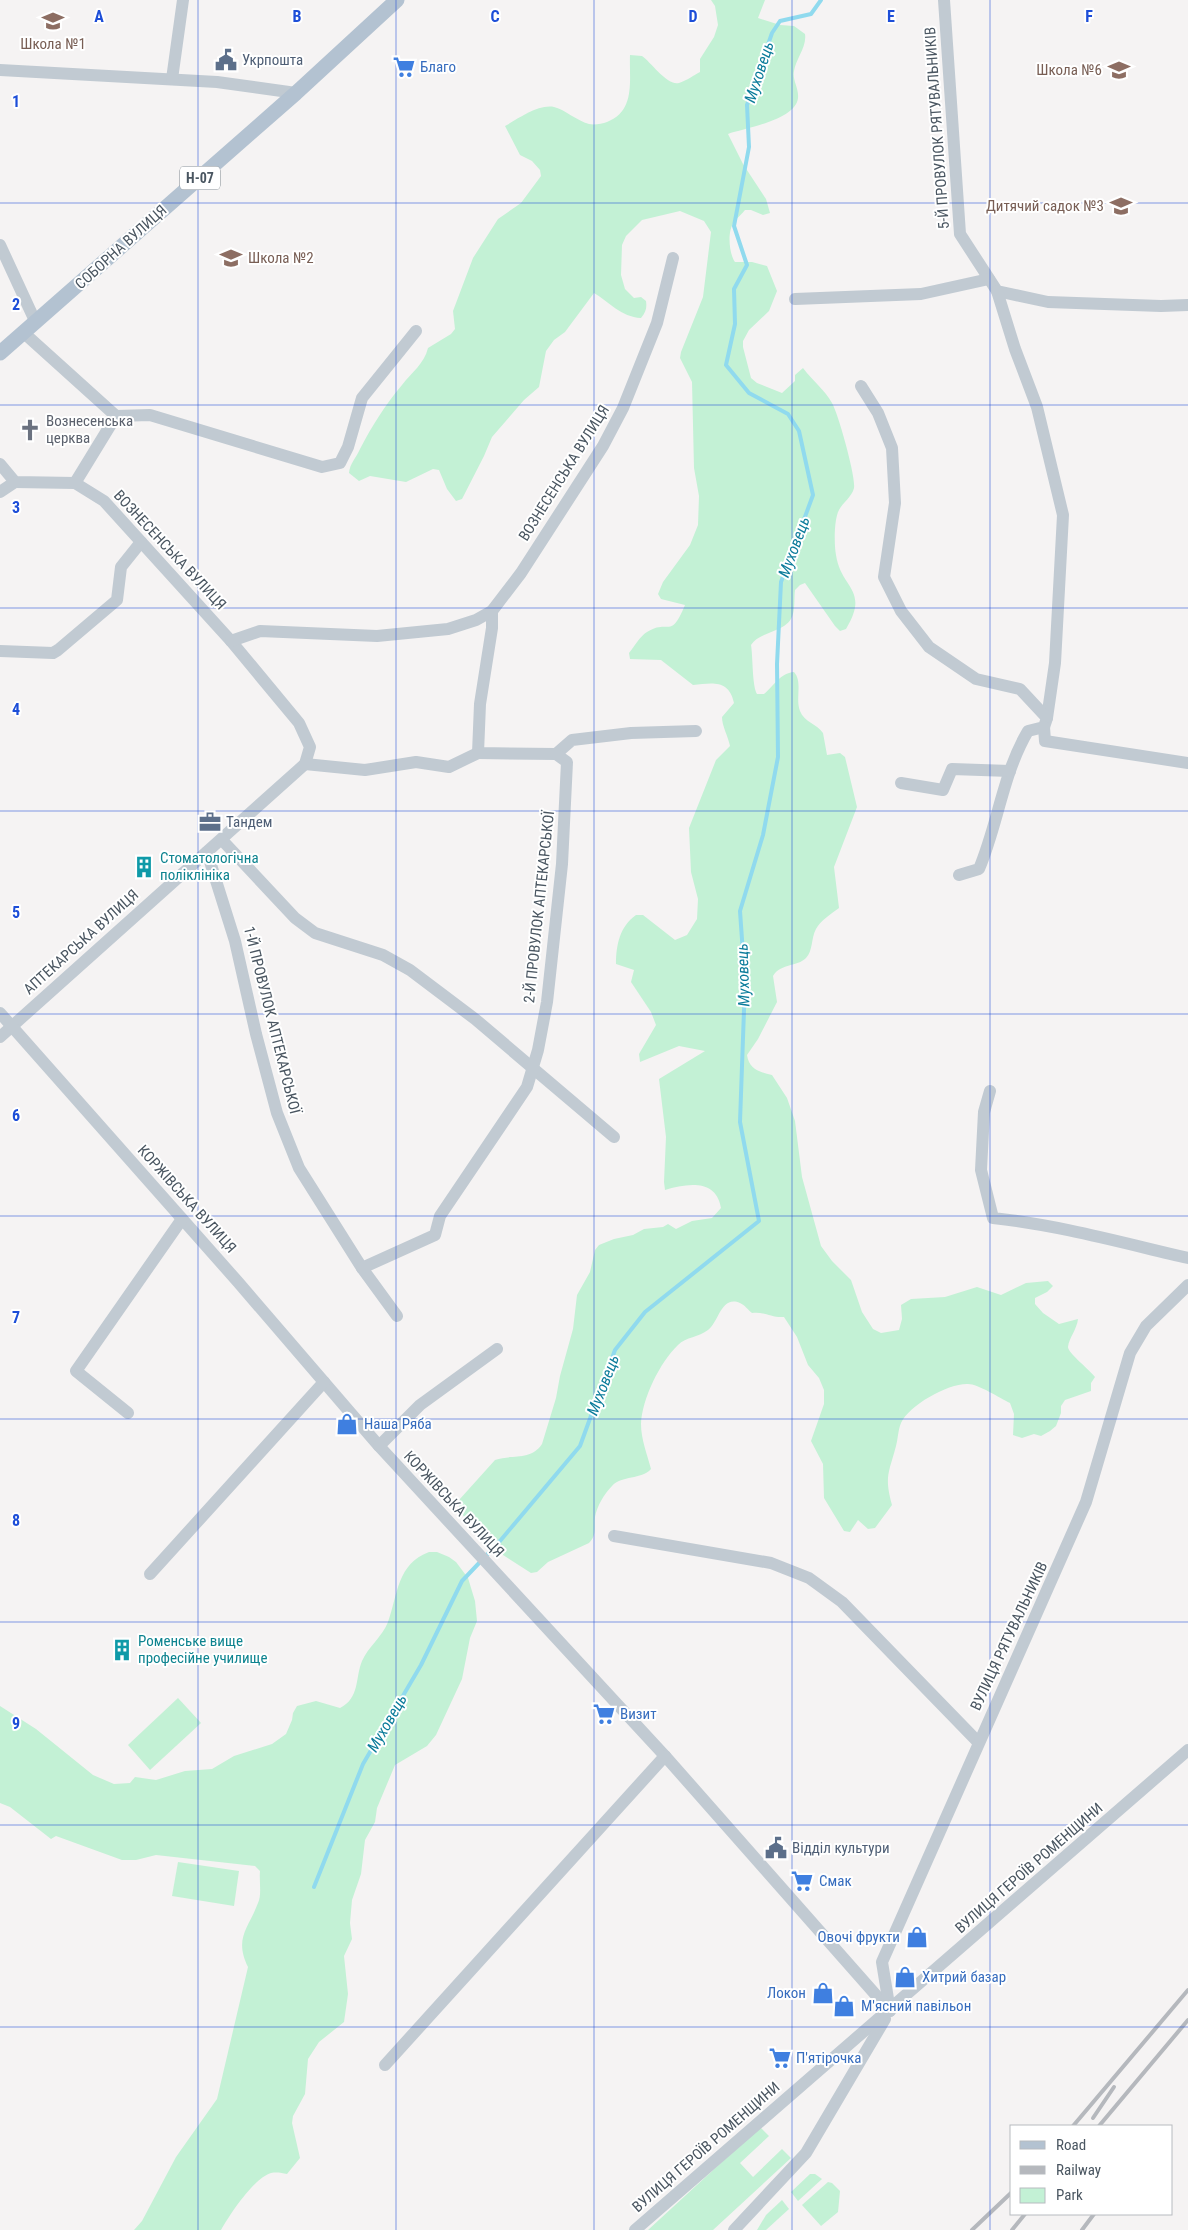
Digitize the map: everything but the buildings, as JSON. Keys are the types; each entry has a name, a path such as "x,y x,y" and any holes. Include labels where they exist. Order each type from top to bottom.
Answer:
{"main road":[{"name":"СОБОРНА ВУЛИЦЯ","path":"0,354 296,93 397,0"}],"street":[{"path":"172,79 183,0"},
{"name":"5-Й ПРОВУЛОК РЯТУВАЛЬНИКІВ","path":"944,0 960,234 997,291 1015,348 1037,406 1063,515 1055,663 1046,723"},
{"path":"0,70 217,82 296,93"},
{"path":"0,245 36,323"},
{"name":"ВОЗНЕСЕНСЬКА ВУЛИЦЯ","path":"232,641 260,631 377,636 448,629 476,620 492,611 521,573 583,478 624,408 657,323 672,258"},
{"path":"794,298 921,294 990,279"},
{"path":"997,291 1048,302 1161,306 1188,305"},
{"path":"24,333 116,416 150,415 322,466 340,463 348,447 362,398 416,331"},
{"path":"861,386 878,414 892,448 895,503 884,577 900,611 929,647 976,678 1020,689 1046,723 1045,741 1188,763"},
{"path":"0,492 15,482 75,483 116,416"},
{"path":"0,464 15,482"},
{"name":"ВОЗНЕСЕНСЬКА ВУЛИЦЯ","path":"75,483 104,501 232,641 299,723 310,747 305,764"},
{"path":"0,651 52,653 58,650 117,600 121,567 141,542"},
{"path":"478,753 480,704 492,628 492,611"},
{"path":"959,875 979,869 990,845 1016,751 1028,730 1046,723"},
{"path":"305,764 365,770 416,762 449,767 478,753 556,754 572,740 630,733 696,731"},
{"name":"2-Й ПРОВУЛОК АПТЕКАРСЬКОЇ","path":"533,1068 546,1002 562,864 567,762 556,754"},
{"name":"АПТЕКАРСЬКА ВУЛИЦЯ","path":"0,1037 305,764"},
{"path":"901,783 943,790 952,769 1010,771"},
{"path":"222,840 295,918 315,933 383,955 410,970 475,1019 614,1137"},
{"name":"1-Й ПРОВУЛОК АПТЕКАРСЬКОЇ","path":"207,852 236,941 256,1034 277,1113 299,1168 362,1268 397,1316"},
{"name":"КОРЖІВСЬКА ВУЛИЦЯ","path":"0,1013 379,1446 666,1756 890,2010"},
{"path":"362,1268 435,1236 440,1216 527,1087 533,1068"},
{"path":"990,1091 984,1112 981,1170 992,1218 1076,1230 1188,1258"},
{"path":"128,1413 76,1371 182,1219"},
{"name":"ВУЛИЦЯ РЯТУВАЛЬНИКІВ","path":"890,2010 882,1962 1086,1502 1130,1354 1146,1326 1188,1285"},
{"path":"379,1446 420,1405 497,1349"},
{"path":"150,1574 324,1382"},
{"path":"614,1536 771,1563 809,1578 842,1602 978,1742"},
{"name":"ВУЛИЦЯ ГЕРОЇВ РОМЕНЩИНИ","path":"635,2230 1188,1750"},
{"path":"385,2065 666,1756"},
{"name":"ВУЛИЦЯ ГЕРОЇВ РОМЕНЩИНИ","path":"734,2230 806,2153 890,2010"}],"green space":[{"path":"711,0 765,0 758,18 780,25 794,26 805,34 803,48 794,71 798,94 795,106 789,112 769,122 728,134 743,164 766,199 770,213 763,215 751,210 745,210 735,220 730,231 730,248 735,262 752,262 767,266 777,291 769,311 749,330 743,341 751,378 757,383 782,393 795,381 795,375 803,368 826,394 835,409 846,445 854,482 853,491 837,514 835,532 835,551 839,566 855,597 853,616 846,629 840,631 835,626 805,583 795,590 794,611 786,625 761,636 751,645 754,685 757,694 764,694 781,677 794,672 799,685 798,701 800,711 804,718 823,733 827,755 840,753 845,757 857,807 834,867 839,908 826,917 818,926 814,933 810,952 806,958 780,969 773,976 777,1002 758,1039 747,1055 748,1060 755,1069 772,1075 787,1098 795,1121 802,1177 821,1246 832,1261 851,1280 862,1312 873,1329 881,1333 899,1330 902,1319 901,1305 911,1299 945,1297 977,1287 1001,1295 1026,1283 1048,1281 1053,1286 1047,1292 1035,1298 1035,1304 1043,1313 1059,1324 1078,1319 1068,1347 1095,1377 1091,1383 1091,1391 1065,1400 1061,1406 1061,1413 1056,1426 1041,1436 1034,1434 1022,1438 1013,1435 1014,1414 1010,1403 977,1386 960,1385 930,1396 912,1409 901,1423 888,1475 888,1487 892,1505 875,1528 868,1529 858,1520 850,1532 844,1531 824,1498 823,1464 811,1441 824,1404 824,1390 819,1378 808,1365 797,1337 784,1317 752,1313 740,1303 729,1303 724,1306 708,1330 685,1340 671,1352 648,1392 642,1414 641,1430 651,1469 642,1475 621,1480 609,1489 597,1509 594,1534 589,1543 548,1562 537,1572 531,1573 503,1555 490,1538 459,1512 459,1500 495,1460 527,1455 538,1449 542,1444 556,1398 573,1329 577,1295 590,1272 595,1250 599,1245 614,1239 633,1235 644,1229 663,1227 668,1224 676,1229 692,1221 712,1218 721,1208 718,1198 707,1188 691,1185 665,1190 664,1182 666,1137 659,1079 705,1051 679,1046 640,1062 639,1054 656,1025 651,1012 631,982 634,970 616,964 620,936 626,925 636,915 643,915 675,940 687,935 697,919 698,899 691,872 689,828 716,760 730,746 722,717 734,703 732,695 724,686 713,683 693,685 661,660 630,659 629,653 647,632 655,628 672,626 680,616 685,605 661,599 658,594 663,582 690,545 698,525 699,496 694,468 692,382 680,358 703,297 711,232 704,221 680,211 642,220 626,236 622,245 621,275 625,289 634,298 641,297 646,301 644,314 641,318 627,315 594,293 565,332 554,340 546,351 539,387 524,400 492,437 462,499 456,501 447,489 439,470 433,469 406,482 370,476 359,481 349,473 352,463 379,416 421,363 428,348 451,334 455,329 453,311 473,258 498,219 521,203 541,176 540,170 532,161 520,155 505,126 528,113 548,107 558,108 589,124 607,122 616,117 627,103 630,84 630,55 642,56 664,77 674,83 682,82 700,72 700,59 714,37 718,25 715,6"},
{"path":"429,1552 437,1552 449,1557 456,1562 468,1578 475,1601 477,1621 470,1638 462,1679 436,1735 427,1746 395,1765 377,1808 375,1822 365,1840 361,1874 352,1900 350,1923 352,1939 344,1956 348,1994 344,2022 319,2042 308,2059 305,2094 293,2116 292,2123 300,2158 287,2174 271,2173 257,2182 236,2206 221,2230 134,2230 142,2221 176,2157 217,2099 248,1967 244,1957 242,1941 259,1900 260,1871 255,1866 156,1855 136,1860 122,1860 56,1836 51,1839 10,1807 0,1803 0,1706 36,1729 93,1775 114,1784 130,1783 135,1777 156,1780 185,1771 212,1769 234,1756 272,1744 286,1734 297,1706 316,1701 340,1708 351,1699 362,1661 388,1622 400,1581 410,1564 418,1557"},
{"path":"178,1698 201,1723 150,1770 128,1745"},
{"path":"178,1862 239,1871 234,1906 172,1896"},
{"path":"760,2127 769,2136 740,2163 753,2177 782,2149 791,2158 713,2230 648,2230"},
{"path":"810,2174 815,2174 822,2179 798,2201 791,2192"},
{"path":"828,2182 832,2183 840,2191 838,2212 821,2226 802,2205"},
{"path":"782,2200 789,2209 766,2230 757,2230 766,2215"}],"waterway":[{"name":"Муховець","path":"314,1887 363,1764 421,1665 462,1581 500,1541 580,1446 615,1350 645,1312 759,1221 740,1122 745,982 740,911 763,835 778,757 777,664 781,582 813,495 799,431 788,414 749,393 726,365 735,324 734,289 747,265 734,226 749,147 747,105 772,33 780,21 811,14 821,0"}],"railway":[{"path":"1074,2125 1188,1990"},
{"path":"1100,2125 1188,2020"},
{"path":"1093,2118 1114,2087"},
{"path":"972,2230 1010,2194"},
{"path":"1012,2230 1024,2215"},
{"path":"1082,2230 1093,2215"}],"place":[{"name":"Школа №1","path":"53,21"},
{"name":"Укрпошта","path":"226,60"},
{"name":"Благо","path":"404,67"},
{"name":"Школа №6","path":"1119,70"},
{"name":"Дитячий садок №3","path":"1121,206"},
{"name":"Школа №2","path":"231,258"},
{"name":"Вознесенська церква","path":"30,430"},
{"name":"Тандем","path":"210,822"},
{"name":"Стоматологічна поліклініка","path":"144,867"},
{"name":"Наша Ряба","path":"347,1424"},
{"name":"Роменське вище професійне училище","path":"122,1650"},
{"name":"Визит","path":"604,1714"},
{"name":"Відділ культури","path":"776,1848"},
{"name":"Смак","path":"802,1881"},
{"name":"Овочі фрукти","path":"917,1937"},
{"name":"Хитрий базар","path":"905,1977"},
{"name":"Локон","path":"823,1993"},
{"name":"М'ясний павільон","path":"844,2006"},
{"name":"П'ятірочка","path":"780,2058"}]}
